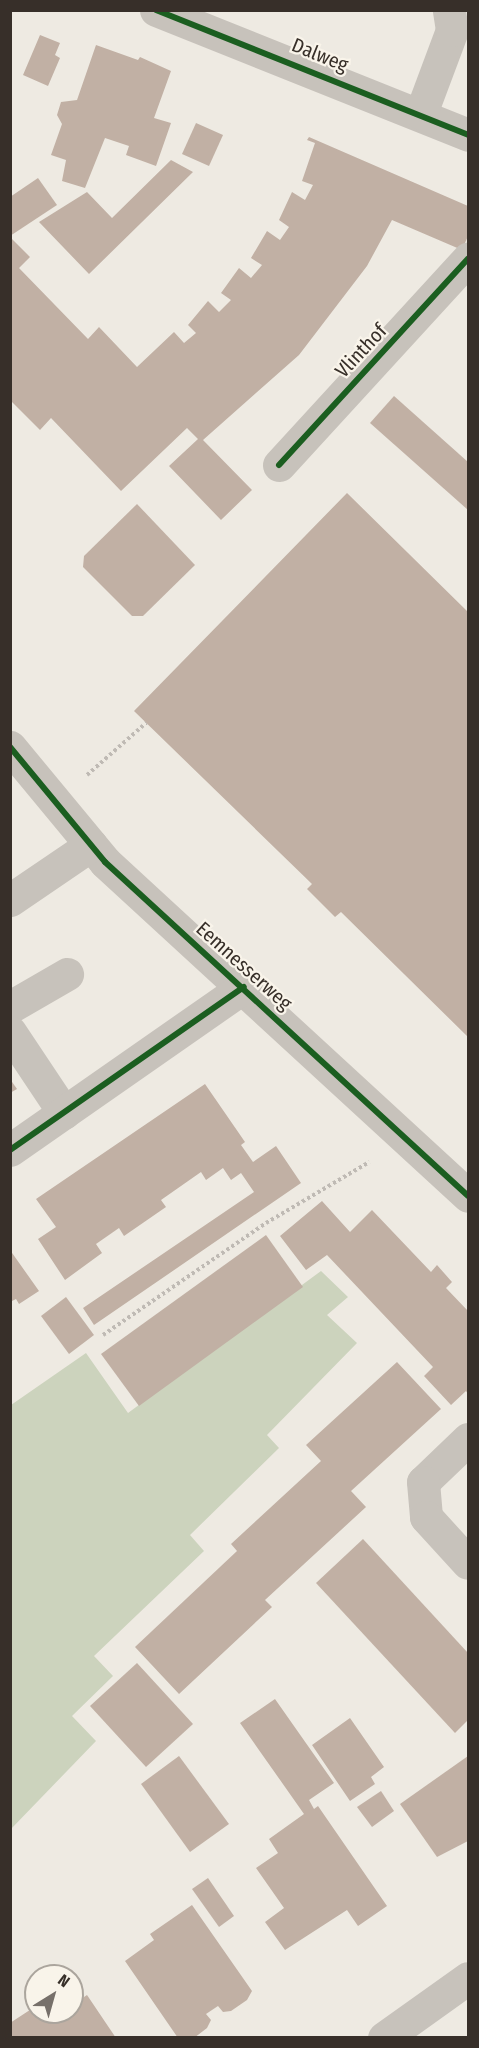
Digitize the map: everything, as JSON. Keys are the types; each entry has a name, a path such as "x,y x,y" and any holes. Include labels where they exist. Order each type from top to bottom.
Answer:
{"street":[{"name":"Dalweg","path":"156,10 421,113 468,135"},
{"path":"421,113 452,30 448,10"},
{"name":"Vlinthof","path":"279,465 468,259"},
{"name":"Eemnesserweg","path":"10,747 91,845 468,1196"},
{"path":"10,900 91,845"},
{"path":"10,1007 67,974"},
{"path":"10,1150 244,987"},
{"path":"10,1032 64,1113"},
{"path":"468,1439 423,1482 426,1516 468,1563"},
{"path":"384,2037 468,1978"}],"path":[{"path":"52,800 146,723"},
{"path":"104,1335 266,1223 382,1154 386,1120"}],"green space":[{"path":"321,1271 348,1297 327,1315 357,1343 267,1435 279,1448 190,1535 204,1551 94,1656 113,1676 72,1716 96,1741 11,1829 11,1405 86,1353 128,1413"}],"building":[{"path":"40,35 60,43 55,55 60,58 48,86 23,75"},
{"path":"96,45 138,60 140,57 171,71 154,118 171,123 156,166 126,155 129,146 105,138 85,188 62,181 66,160 51,155 62,124 57,115 61,102 77,100"},
{"path":"196,123 223,135 209,166 182,154"},
{"path":"309,137 468,206 468,236 462,250 392,220 367,266 299,355 203,440 252,490 221,520 169,466 198,439 187,428 121,491 51,418 40,430 10,400 10,237 30,257 19,268 88,339 99,327 137,367 174,332 184,343 196,333 188,325 208,301 219,312 231,300 221,293 239,268 251,278 262,265 251,258 267,231 280,240 289,227 279,220 292,192 305,200 313,185 302,181 315,143 307,140"},
{"path":"171,160 193,172 89,274 39,222 87,192 112,218"},
{"path":"38,178 57,205 10,236 10,197"},
{"path":"394,396 468,462 468,510 370,423"},
{"path":"347,493 468,612 468,1037 341,912 335,917 307,889 312,884 134,711"},
{"path":"137,504 195,565 143,616 132,616 83,567 84,556"},
{"path":"10,1079 17,1089 10,1093"},
{"path":"205,1084 245,1142 241,1145 253,1162 276,1146 301,1183 94,1325 83,1308 254,1192 241,1173 231,1180 223,1168 206,1180 201,1172 161,1200 166,1207 124,1236 119,1228 96,1244 102,1253 65,1280 38,1239 56,1227 36,1199"},
{"path":"322,1201 350,1232 372,1210 431,1272 437,1265 452,1282 446,1288 468,1311 468,1394 466,1391 451,1405 424,1376 433,1367 327,1255 306,1270 280,1236"},
{"path":"266,1235 303,1287 139,1406 101,1354"},
{"path":"10,1250 39,1291 19,1304 16,1299 10,1302"},
{"path":"66,1297 94,1335 69,1354 41,1316"},
{"path":"397,1362 441,1409 351,1491 366,1507 265,1600 272,1607 179,1694 135,1647 237,1551 231,1544 321,1461 306,1445"},
{"path":"363,1539 468,1653 468,1720 455,1733 316,1583"},
{"path":"137,1663 193,1724 146,1767 90,1706"},
{"path":"275,1699 334,1783 309,1800 314,1809 318,1806 387,1906 358,1926 347,1910 285,1950 265,1922 284,1908 256,1868 278,1853 269,1839 304,1814 240,1723"},
{"path":"350,1718 384,1767 371,1777 375,1784 350,1801 312,1745"},
{"path":"179,1756 229,1824 190,1852 141,1784"},
{"path":"468,1756 468,1841 437,1857 400,1804"},
{"path":"381,1791 394,1811 372,1827 357,1807"},
{"path":"208,1878 234,1916 219,1927 192,1889"},
{"path":"192,1905 252,1991 247,2000 231,2011 223,2012 218,2006 206,2014 211,2020 207,2028 194,2038 178,2038 125,1961 154,1940 150,1934"},
{"path":"87,1995 116,2038 10,2038 10,2023 24,2014 24,2024 84,2024 84,1997"}],"cycle path":[{"path":"156,10 468,135"},
{"path":"279,465 468,259"},
{"path":"10,747 105,862 468,1196"},
{"path":"10,1150 244,987"}]}
